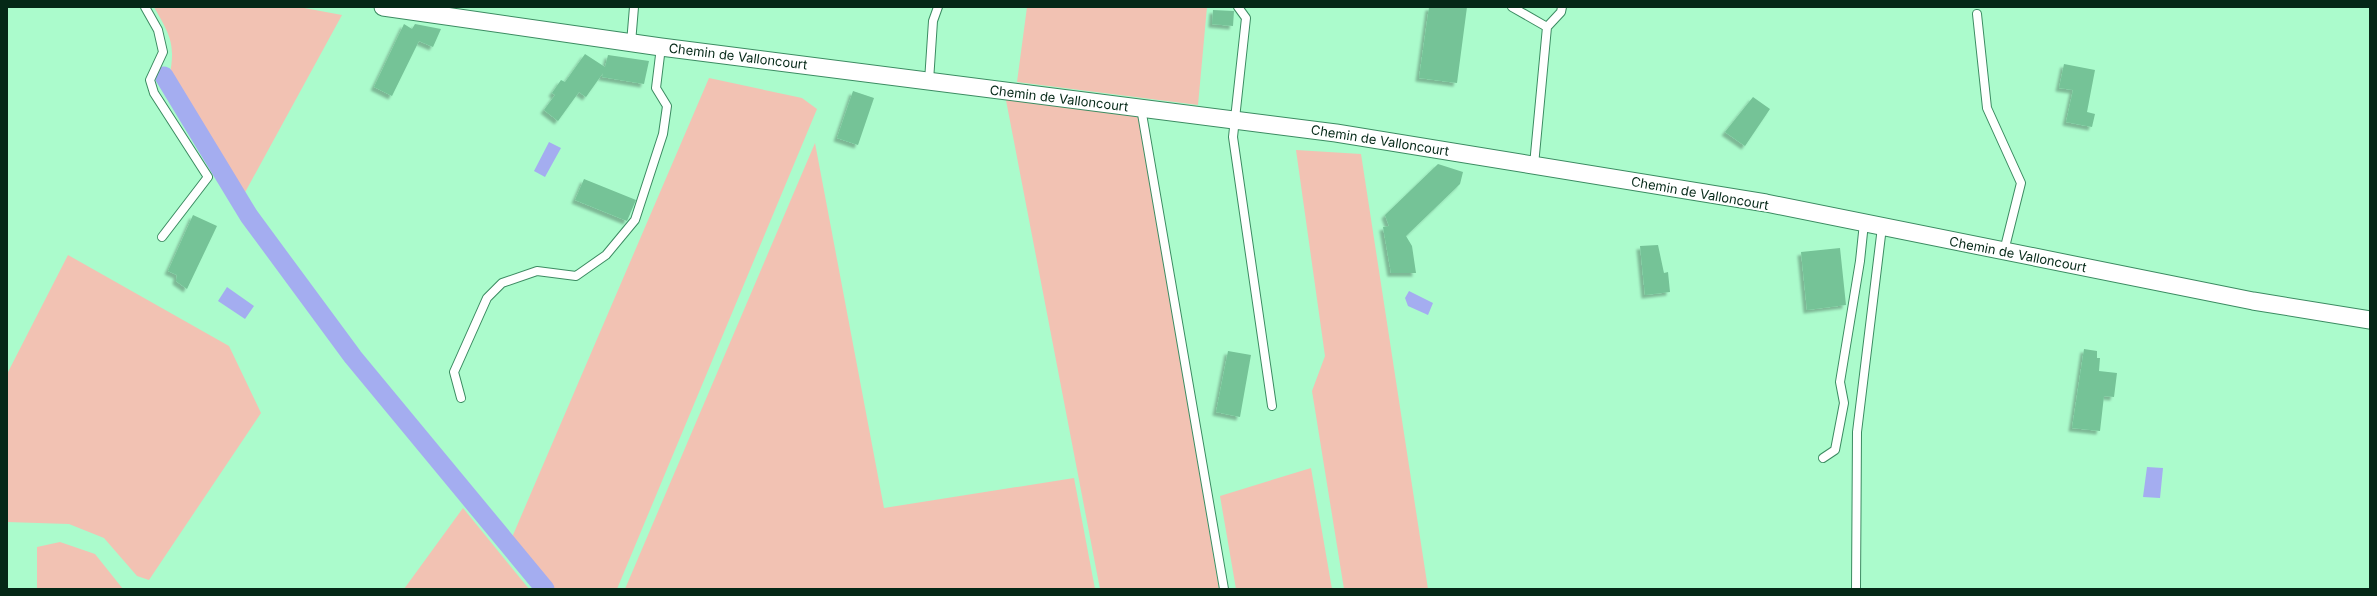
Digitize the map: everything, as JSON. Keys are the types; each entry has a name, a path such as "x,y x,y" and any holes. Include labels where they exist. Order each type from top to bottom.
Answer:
{"street":[{"name":"Chemin de Valloncourt","path":"383,7 661,47 1336,133 1766,203 2253,301 2370,320"}],"lane":[{"path":"145,7 158,30 163,52 150,80 154,93 208,177 162,237"},
{"path":"631,42 634,7"},
{"path":"929,81 933,21 938,7"},
{"path":"1238,7 1246,18 1233,137 1272,406"},
{"path":"1512,7 1547,27"},
{"path":"1534,165 1547,27 1561,12 1562,7"},
{"path":"1977,14 1987,108 2021,183 2012,228 2004,251"},
{"path":"461,398 454,372 487,298 502,283 537,271 576,276 606,255 635,220 663,134 667,106 656,88 661,47"},
{"path":"1141,108 1224,589"},
{"path":"1823,458 1835,450 1844,403 1840,382 1860,261 1864,223"},
{"path":"1856,589 1857,432 1882,227"}],"shaded area":[{"path":"154,7 299,7 342,15 243,196 169,79 172,49 168,34"},
{"path":"1027,7 1207,7 1198,105 1017,82"},
{"path":"709,78 802,98 817,109 617,589 551,589 510,542"},
{"path":"1005,95 1139,115 1219,589 1100,589"},
{"path":"815,143 884,508 1074,478 1095,589 625,589"},
{"path":"1296,150 1361,154 1428,589 1344,589 1312,391 1325,356"},
{"path":"68,255 229,346 261,413 149,580 137,576 104,538 69,524 7,522 7,374"},
{"path":"1311,468 1332,589 1236,589 1220,496"},
{"path":"463,508 529,589 404,589"},
{"path":"60,542 95,554 123,589 37,589 37,547"}],"water":[{"path":"549,142 561,148 545,177 534,171"},
{"path":"227,287 254,306 245,319 218,301"},
{"path":"1409,291 1433,303 1428,315 1408,306 1405,298"},
{"path":"2147,467 2163,468 2160,498 2143,497"}],"building":[{"path":"1429,7 1467,7 1457,83 1419,78"},
{"path":"1213,10 1234,11 1233,26 1212,24"},
{"path":"404,24 412,29 415,24 441,29 433,47 419,41 392,96 374,87"},
{"path":"585,54 605,67 608,55 649,61 644,84 602,77 603,73 586,97 579,92 558,121 544,110 555,95 552,93 561,80 565,82"},
{"path":"2064,64 2095,70 2087,112 2095,114 2092,127 2066,122 2073,90 2059,88"},
{"path":"853,91 874,98 858,145 837,138"},
{"path":"1753,97 1770,109 1745,146 1725,132"},
{"path":"1438,164 1463,172 1460,184 1406,236 1412,246 1416,273 1391,273 1383,227 1389,226 1385,215"},
{"path":"584,179 636,200 627,221 575,200"},
{"path":"193,215 217,226 187,289 176,281 177,275 168,271"},
{"path":"1658,245 1664,273 1668,272 1670,292 1645,295 1640,246"},
{"path":"1840,248 1846,305 1807,310 1801,252"},
{"path":"2084,349 2097,351 2097,358 2100,358 2099,371 2117,373 2114,397 2104,396 2100,431 2072,428"},
{"path":"1228,351 1251,355 1240,417 1216,412"}],"waterway":[{"path":"164,76 249,216 353,357 545,589"}]}
